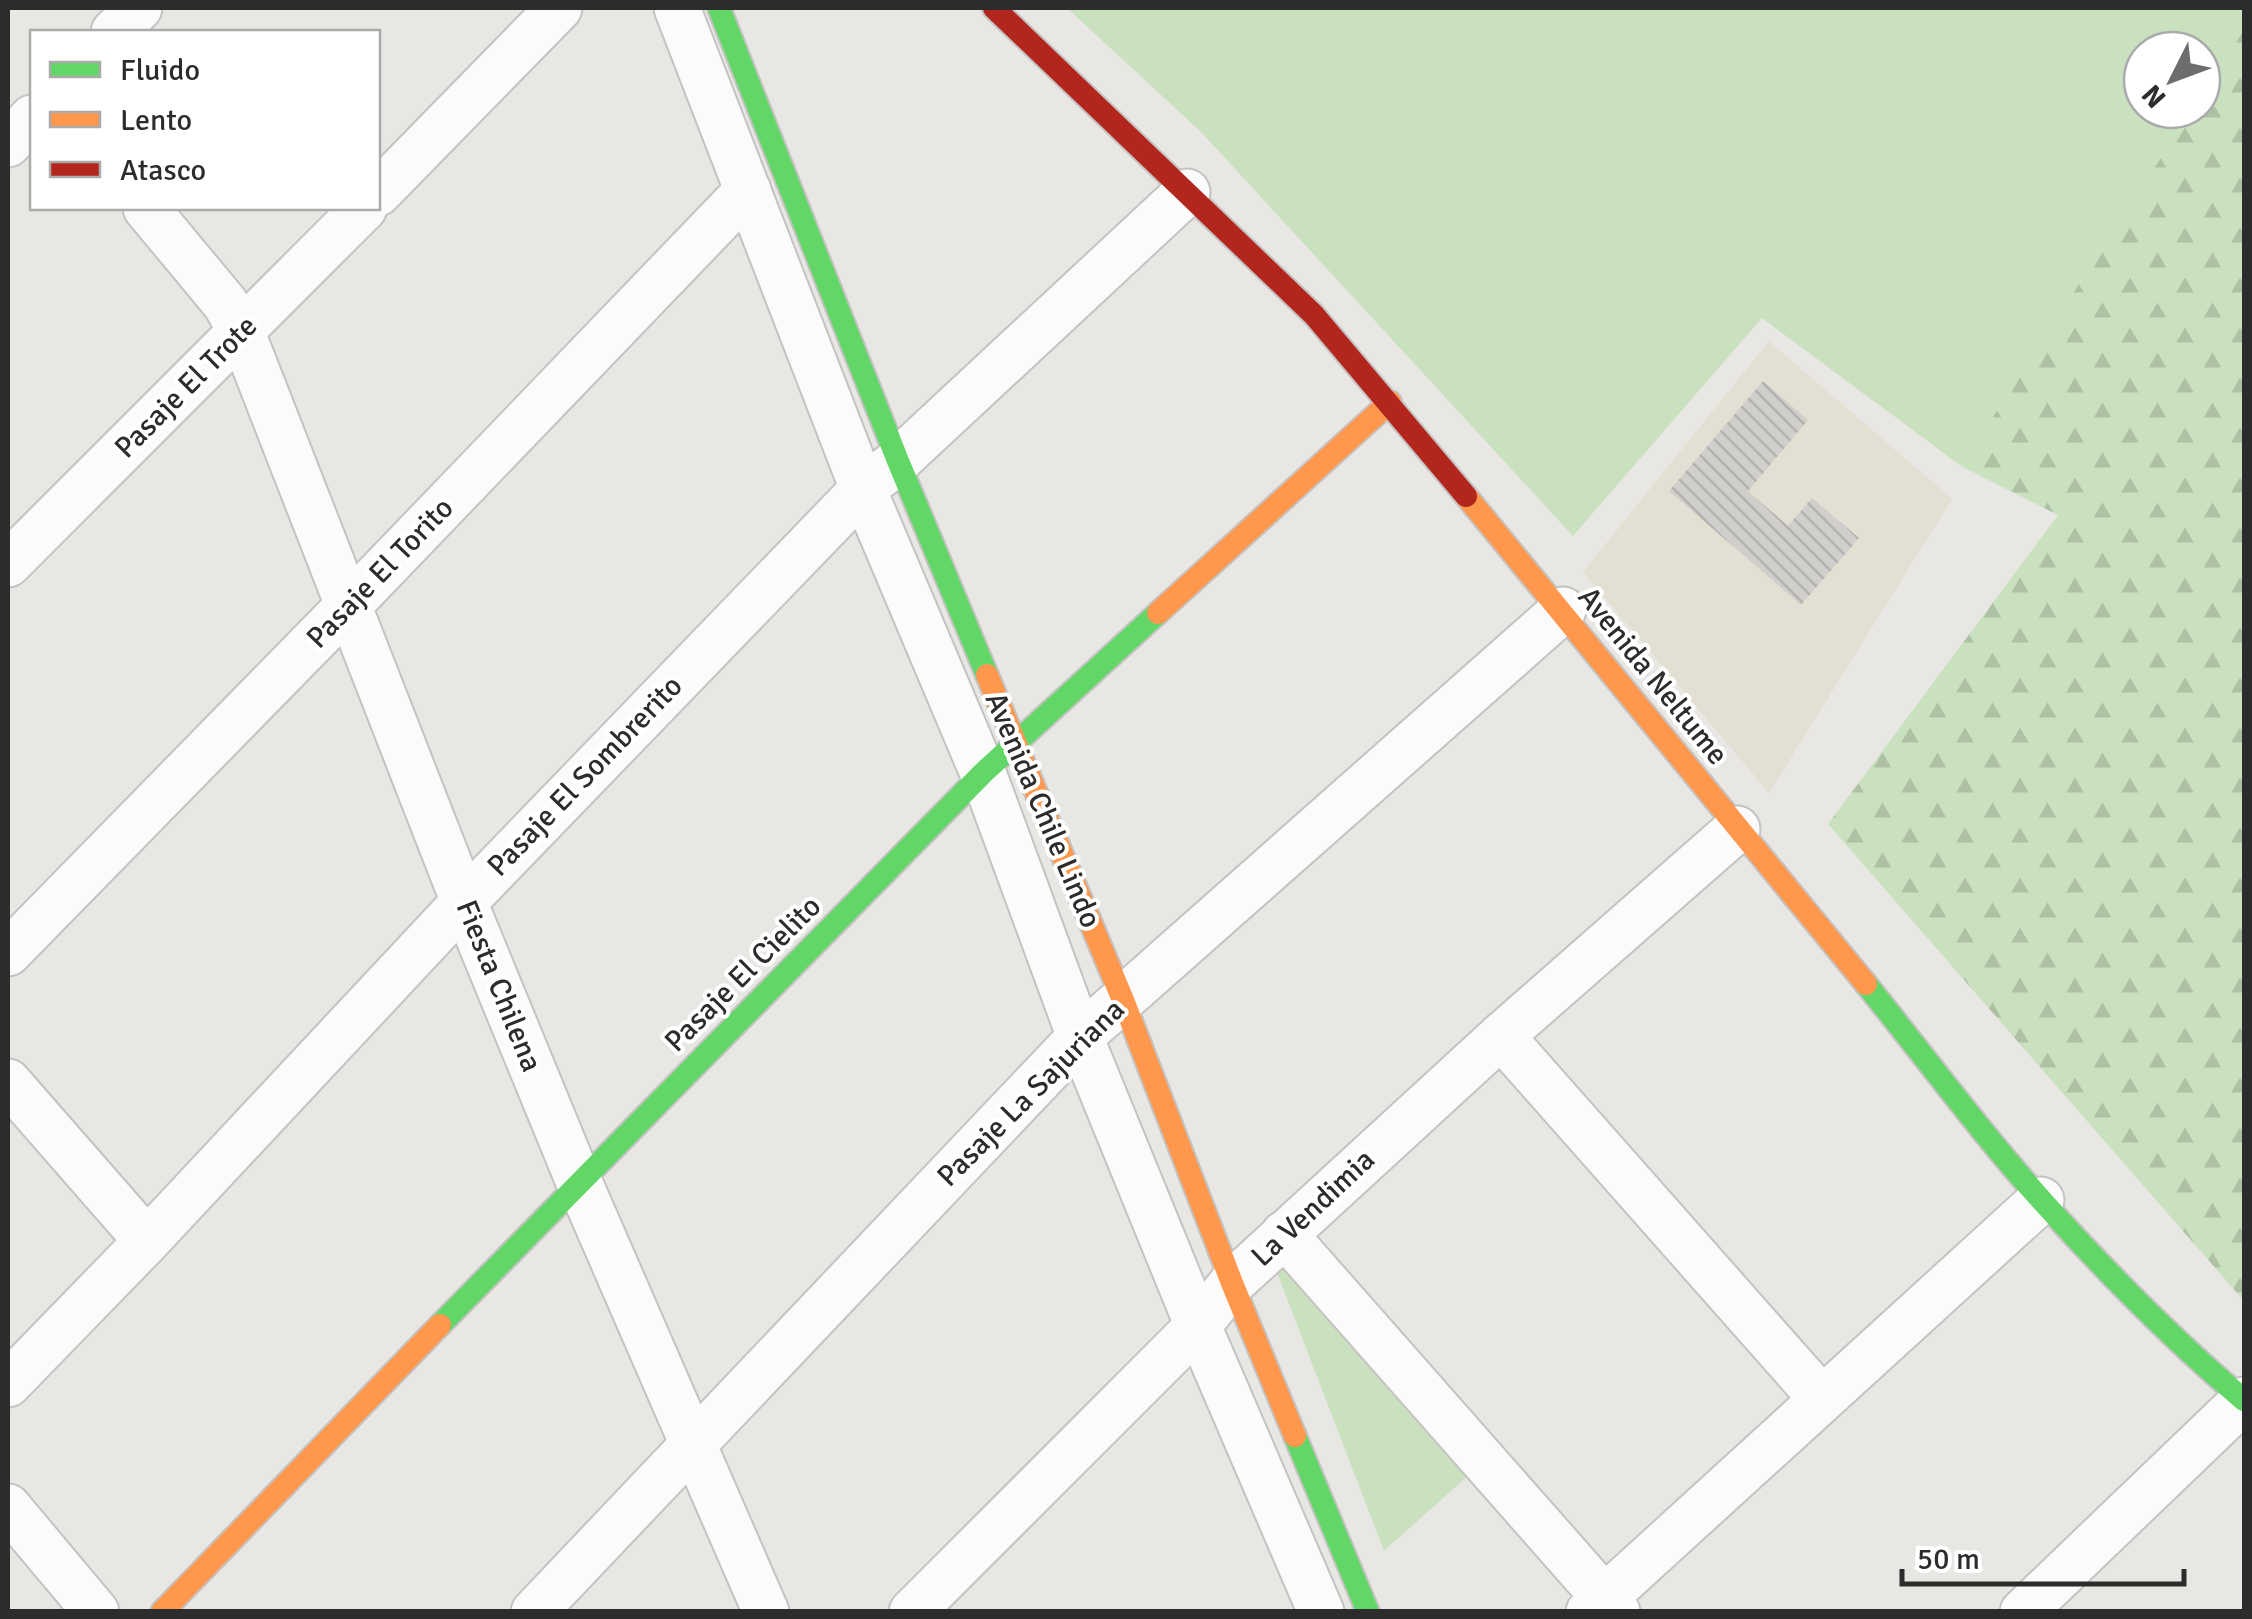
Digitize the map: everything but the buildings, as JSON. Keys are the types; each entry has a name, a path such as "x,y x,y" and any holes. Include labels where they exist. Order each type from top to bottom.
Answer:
{"street":[{"path":"116,30 138,8"},
{"path":"380,191 559,8"},
{"name":"Avenida Chile Lindo","path":"676,8 862,489 1123,1000 1232,1283 1360,1592"},
{"name":"Avenida Chile Lindo","path":"718,8 898,460 999,759 1080,1037 1315,1608"},
{"name":"Avenida Neltume","path":"994,8 1302,302 1563,610 2041,1200 2128,1293 2244,1400"},
{"path":"8,144 30,120"},
{"name":"Pasaje El Torito","path":"8,953 348,607 748,190"},
{"name":"Pasaje El Sombrerito","path":"8,1384 862,489 1187,192"},
{"name":"Fiesta Chilena","path":"148,210 217,293 242,332 464,902 579,1182 766,1612"},
{"name":"Pasaje El Trote","path":"8,564 362,210"},
{"name":"Pasaje El Cielito","path":"162,1612 579,1182 999,759 1390,402"},
{"name":"Pasaje La Sajuriana","path":"534,1612 1080,1037 1563,610"},
{"name":"La Vendimia","path":"912,1612 1198,1326 1232,1283 1501,1036 1737,829"},
{"path":"1501,1036 1821,1398"},
{"path":"8,1082 147,1241"},
{"path":"1284,1234 1604,1607 1821,1398 2041,1200"},
{"path":"2024,1612 2244,1400"},
{"path":"8,1507 96,1612"},
{"path":"1315,1608 1360,1592"}],"shaded area":[{"path":"1769,341 1952,499 1769,793 1583,572"}],"green space":[{"path":"1067,8 2244,8 2244,30 2222,64 2222,30 2122,30 2122,130 2179,130 1961,466 1762,318 1573,536 1201,132"},
{"path":"2244,30 2244,1301 1828,824 2058,515 1961,466 2179,130 2222,130 2222,64"},
{"path":"1291,1251 1470,1474 1384,1551 1276,1270"}],"traffic: fast":[{"path":"719,8 987,675"},
{"path":"440,1325 983,773 1158,613"},
{"path":"1866,984 2044,1203 2141,1305 2244,1400"},
{"path":"1295,1436 1368,1612"}],"traffic: slow":[{"path":"1158,613 1390,402"},
{"path":"1466,496 1866,984"},
{"path":"987,675 1123,1000 1295,1436"},
{"path":"162,1612 440,1325"}],"traffic: jam":[{"path":"994,8 1314,315 1466,496"}]}
